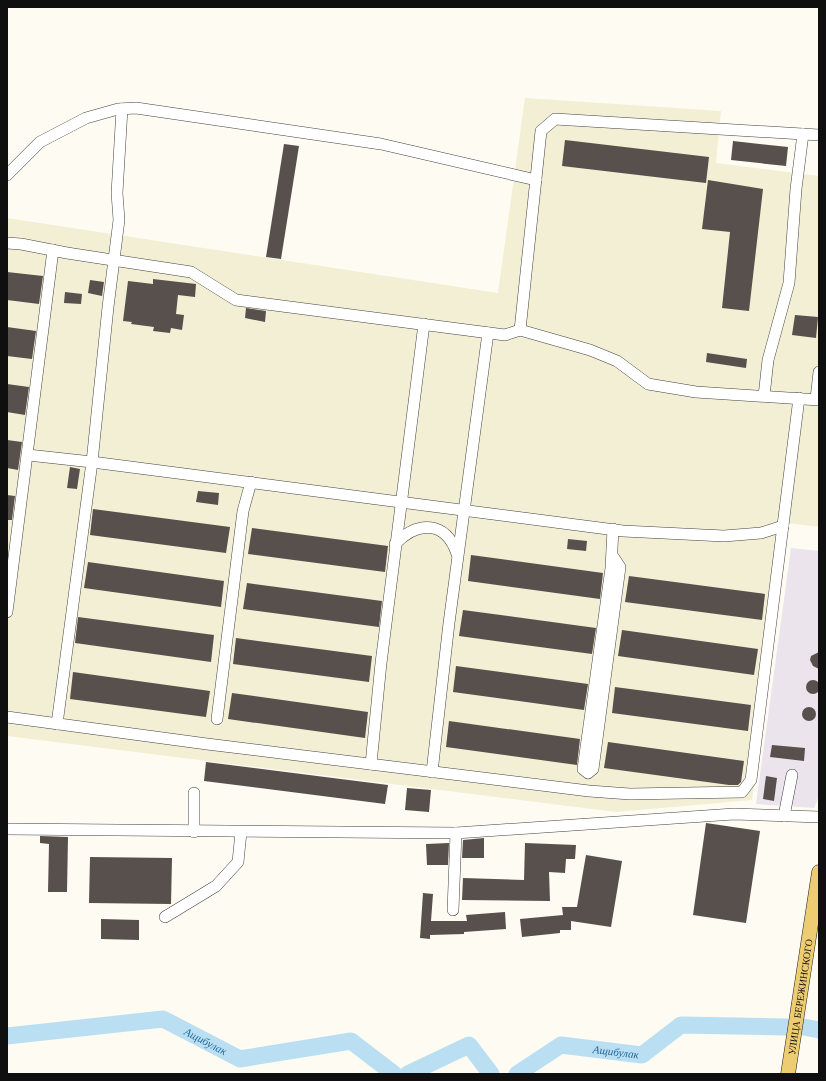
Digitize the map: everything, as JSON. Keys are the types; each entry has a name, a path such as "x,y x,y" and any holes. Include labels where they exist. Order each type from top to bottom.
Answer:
{"main road":[{"name":"УЛИЦА БЕРЕЖИНСКОГО","path":"788,1074 818,880"}],"lane":[{"path":"7,175 40,142 86,118 122,109 136,108 381,144 536,180"},
{"path":"57,724 92,462 114,260 120,220 116,193 122,109"},
{"path":"520,330 541,131 555,119 819,135"},
{"path":"764,396 768,360 789,283 796,189 803,134"},
{"path":"7,243 191,272 236,300 506,335 520,330 597,353 617,361 648,384 696,392 818,399 819,372"},
{"path":"7,612 53,250"},
{"path":"372,764 381,663 395,544 424,324"},
{"path":"432,772 458,555 488,333"},
{"path":"7,717 589,791 630,794 742,792 751,780 799,398"},
{"path":"28,455 613,529 724,536 761,533 783,526"},
{"path":"217,719 243,512 251,482"},
{"path":"395,544 413,529 426,527 437,529 445,533 454,543 458,555"},
{"path":"612,555 620,567 593,769 588,773 583,769 612,555 613,529"},
{"path":"784,816 792,775"},
{"path":"194,793 194,832"},
{"path":"7,829 194,832 456,833 734,814 819,817"},
{"path":"165,917 216,886 234,867 238,862 241,832"},
{"path":"453,910 456,833"}],"shaded area":[{"path":"525,98 721,111 716,163 819,176 819,527 787,523 752,800 616,812 7,736 7,218 498,293"},
{"path":"791,548 819,551 819,796 814,808 756,804"}],"building":[{"path":"565,140 709,157 706,183 562,166"},
{"path":"733,141 788,147 786,166 731,160"},
{"path":"284,144 299,146 281,259 266,257"},
{"path":"708,180 763,189 749,311 722,308 730,232 702,229"},
{"path":"7,272 43,276 39,304 7,300"},
{"path":"153,279 196,284 195,297 178,295 176,314 184,315 182,330 171,328 170,333 153,331 154,327 131,324 132,322 123,321 128,281 153,284"},
{"path":"90,280 104,282 102,296 88,293"},
{"path":"65,292 82,294 81,304 64,303"},
{"path":"246,308 266,311 265,322 245,318"},
{"path":"795,315 818,317 816,338 792,335"},
{"path":"7,327 36,331 32,359 7,356"},
{"path":"707,353 747,359 746,368 706,362"},
{"path":"7,384 29,387 25,415 7,412"},
{"path":"7,440 22,442 18,470 7,468"},
{"path":"70,467 80,469 77,489 67,488"},
{"path":"198,491 219,493 218,505 196,502"},
{"path":"7,495 15,496 12,520 7,520"},
{"path":"93,509 230,527 226,553 90,535"},
{"path":"252,528 388,546 385,572 248,554"},
{"path":"568,539 587,541 586,551 567,549"},
{"path":"471,555 603,573 600,599 468,581"},
{"path":"88,562 224,581 221,607 84,588"},
{"path":"629,576 765,594 762,620 625,602"},
{"path":"247,583 382,601 379,627 243,609"},
{"path":"463,610 596,628 592,654 459,636"},
{"path":"78,617 214,635 211,662 75,643"},
{"path":"622,630 758,649 754,675 618,656"},
{"path":"236,638 372,656 369,682 233,664"},
{"path":"819,652 819,669 813,666 810,660 811,656"},
{"path":"456,666 588,684 584,710 453,692"},
{"path":"73,672 210,691 206,717 70,699"},
{"path":"813,680 818,682 820,687 818,692 813,694 808,692 806,687 808,682"},
{"path":"615,687 751,705 748,731 612,713"},
{"path":"232,693 368,712 365,738 228,719"},
{"path":"806,707 812,707 816,711 816,717 812,721 806,721 802,717 802,711"},
{"path":"449,721 580,739 577,765 446,747"},
{"path":"608,742 744,761 741,782 738,785 729,785 604,768"},
{"path":"772,745 805,748 804,761 770,757"},
{"path":"206,762 388,785 385,804 204,781"},
{"path":"766,776 777,778 774,801 763,799"},
{"path":"407,788 431,790 429,812 405,810"},
{"path":"706,823 760,831 746,923 693,915"},
{"path":"40,836 68,837 67,892 48,892 49,844 40,843"},
{"path":"484,838 484,858 462,858 463,840"},
{"path":"449,843 448,865 427,865 426,844"},
{"path":"525,843 576,845 575,859 566,859 565,873 549,872 550,901 462,900 463,878 524,880"},
{"path":"586,855 622,861 611,927 571,921 571,930 560,930 560,933 522,937 520,919 563,915 562,907 577,907"},
{"path":"90,857 172,858 171,904 89,903"},
{"path":"423,893 433,894 431,921 467,921 466,915 505,912 506,929 464,932 464,934 430,935 430,939 420,938"},
{"path":"101,919 139,920 139,940 101,939"}],"waterway":[{"name":"Ащибулак","path":"7,1036 163,1019 240,1059 351,1041 394,1074"},
{"name":"Ащибулак","path":"517,1074 561,1045 642,1055 681,1025 787,1027"},
{"name":"Ащибулак","path":"804,1027 819,1030"},
{"name":"Ащибулак","path":"408,1074 469,1045 491,1074"}]}
